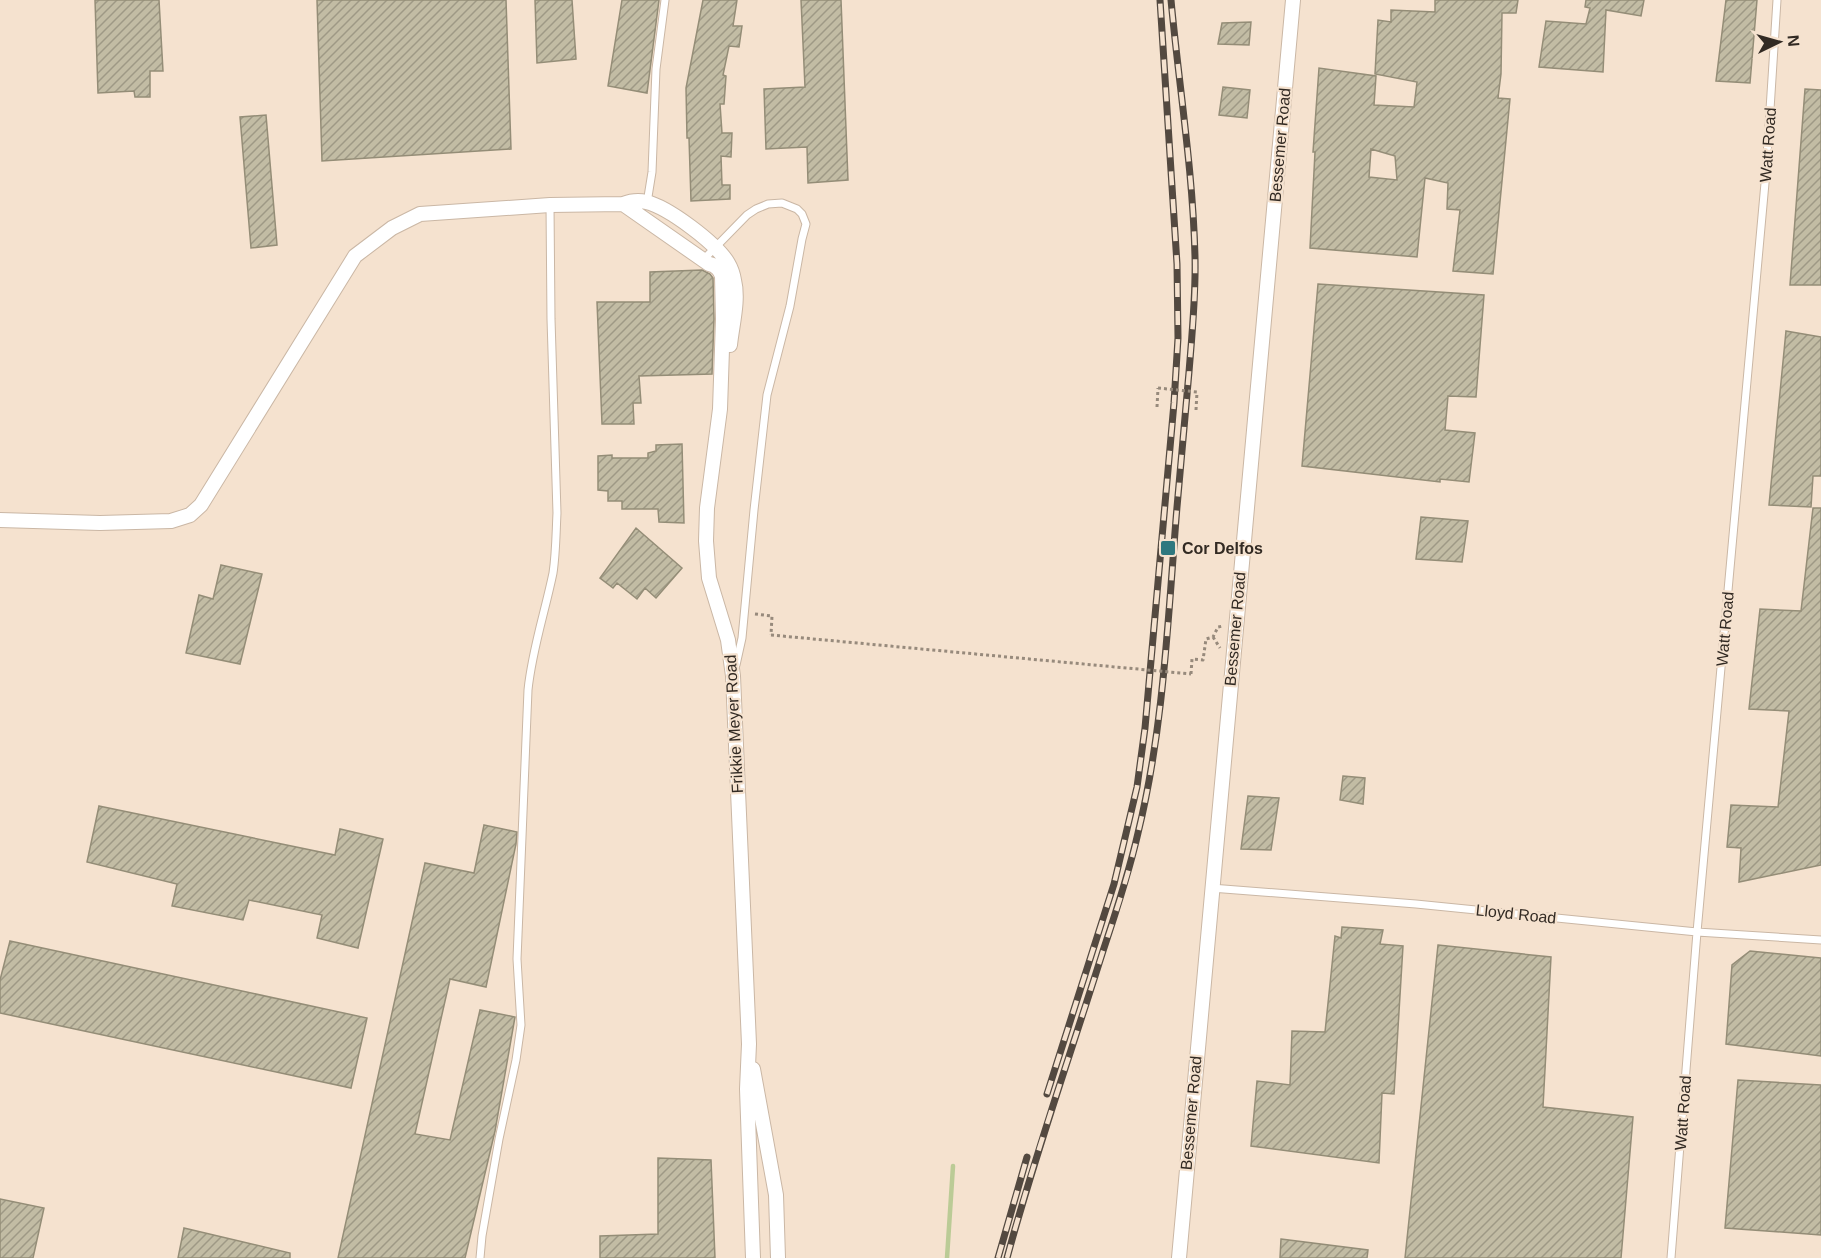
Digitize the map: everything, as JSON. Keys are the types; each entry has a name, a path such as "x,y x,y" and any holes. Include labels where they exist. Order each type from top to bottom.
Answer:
{"street":[{"name":"Bessemer Road","path":"1179,1258 1293,0"},
{"path":"0,520 125,523 171,521 189,515 201,505 355,256 392,228 420,214 550,205 623,204 633,201 648,202 664,208 714,247 728,263 735,281 736,295 727,373 720,409"},
{"path":"623,204 721,271 723,329 720,409"},
{"name":"Frikkie Meyer Road","path":"720,409 707,508 706,541 709,578 728,640 733,676 749,1044 747,1089 753,1258"},
{"name":"Frikkie Meyer Road","path":"749,1044 776,1195 778,1258"}],"lane":[{"path":"641,215 648,202 652,172 656,69 665,0"},
{"name":"Watt Road","path":"1671,1258 1697,932 1766,172 1777,0"},
{"path":"703,260 747,214 768,204 787,204 797,209 805,219 806,224 790,306 767,395 745,614 733,676"},
{"path":"480,1258 497,1149 521,1025 518,959 528,690 534,650 553,570 556,535 550,205"},
{"name":"Lloyd Road","path":"1211,888 1427,905 1697,932 1821,940"}],"path":[{"path":"1156,407 1158,388 1197,392 1196,410"},
{"path":"745,614 772,615 771,635 1191,674 1192,659 1203,660 1206,639"}],"building":[{"path":"95,0 159,0 163,71 150,71 150,97 135,97 134,91 98,93"},
{"path":"317,0 506,0 511,149 322,161"},
{"path":"535,0 572,0 576,59 537,63"},
{"path":"622,0 659,0 647,93 608,86"},
{"path":"703,0 737,0 733,26 742,26 739,47 729,46 723,75 726,76 724,104 720,104 722,133 732,133 731,157 721,156 722,185 730,185 730,199 691,201 686,88"},
{"path":"801,0 841,0 848,180 808,183 807,147 766,149 764,89 805,87"},
{"path":"1435,0 1518,0 1516,13 1502,13 1501,74 1498,98 1510,99 1493,274 1453,271 1460,210 1447,209 1448,183 1425,178 1417,257 1310,248 1319,68 1376,76 1374,105 1414,107 1417,82 1375,74 1378,20 1391,22 1391,10 1435,12","holes":["1371,149 1395,156 1397,180 1369,177"]},
{"path":"1586,0 1644,0 1641,16 1606,10 1603,72 1539,67 1546,21 1586,24 1590,8 1585,7"},
{"path":"1726,0 1757,0 1750,83 1716,81"},
{"path":"1251,22 1249,45 1218,44 1222,23"},
{"path":"1223,87 1250,90 1247,118 1219,115"},
{"path":"1805,89 1821,90 1821,285 1790,285"},
{"path":"266,115 277,245 251,248 240,117"},
{"path":"702,270 713,278 712,374 639,376 641,403 633,403 634,424 602,424 597,302 650,302 650,272"},
{"path":"1318,284 1484,295 1476,397 1448,396 1445,430 1475,433 1469,482 1440,479 1440,482 1302,466"},
{"path":"1786,331 1821,337 1821,476 1813,476 1811,507 1769,505"},
{"path":"682,444 684,523 659,522 658,509 622,509 622,501 608,501 608,491 598,490 598,456 648,458 648,453 656,451 656,445"},
{"path":"1813,508 1821,508 1821,865 1739,882 1741,848 1727,847 1731,805 1778,807 1789,711 1749,709 1760,609 1801,611"},
{"path":"1421,517 1468,521 1462,562 1416,559"},
{"path":"636,528 682,568 656,598 645,588 637,599 617,583 613,588 600,578"},
{"path":"221,565 262,574 240,664 186,653 199,595 213,599"},
{"path":"1343,776 1365,778 1363,804 1340,800"},
{"path":"1248,796 1279,798 1271,850 1241,849"},
{"path":"99,806 335,855 340,829 383,839 358,948 317,938 322,915 249,900 243,920 172,906 177,884 87,862"},
{"path":"484,825 517,832 486,987 450,979 415,1134 450,1140 480,1010 515,1017 495,1131 465,1258 338,1258 425,863 474,873"},
{"path":"1342,927 1383,930 1380,944 1403,946 1394,1094 1382,1093 1379,1163 1251,1146 1257,1081 1290,1085 1292,1031 1325,1032 1335,936 1341,938"},
{"path":"10,941 367,1018 351,1088 0,1013 0,980"},
{"path":"1438,945 1551,957 1543,1107 1633,1117 1621,1258 1405,1258"},
{"path":"1750,951 1821,958 1821,1056 1726,1044 1732,965"},
{"path":"1738,1080 1821,1085 1821,1235 1725,1228"},
{"path":"658,1158 711,1160 715,1258 600,1258 600,1236 658,1234"},
{"path":"0,1199 44,1208 33,1258 0,1258"},
{"path":"184,1228 290,1253 290,1258 178,1258"},
{"path":"1281,1239 1368,1250 1367,1258 1280,1258"}],"waterway":[{"path":"947,1258 953,1166"}],"railway":[{"path":"1047,1094 1114,884 1137,787 1145,728 1178,338 1177,264 1160,0"},
{"path":"1007,1258 1041,1142 1131,863 1154,753 1168,630 1195,271 1192,193 1171,0"},
{"path":"998,1258 1027,1157"}],"place":[{"name":"Cor Delfos","path":"1168,548"}]}
